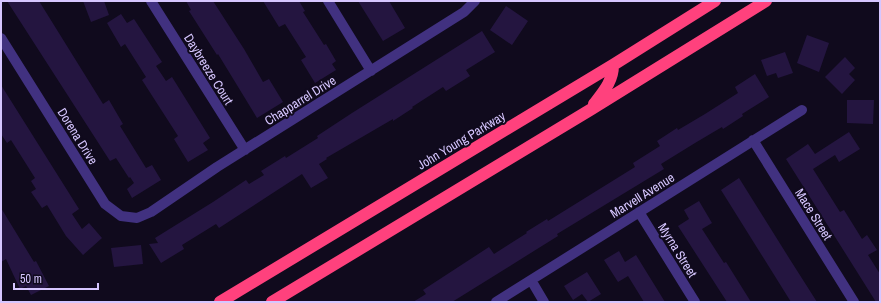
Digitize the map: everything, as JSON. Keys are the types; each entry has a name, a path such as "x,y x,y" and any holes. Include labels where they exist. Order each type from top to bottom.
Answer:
{"highway":[{"name":"John Young Parkway","path":"220,302 613,65 715,1"},
{"path":"272,302 590,110 766,1"},
{"path":"590,110 609,84 613,73 613,65"}],"street":[{"name":"Daybreeze Court","path":"151,1 245,150"},
{"path":"328,1 371,71"},
{"name":"Chapparrel Drive","path":"151,212 245,150 464,12 475,1"},
{"name":"Dorena Drive","path":"1,38 105,204 121,216 137,218 151,212"},
{"name":"Marvell Avenue","path":"496,302 802,110"},
{"name":"Mace Street","path":"753,140 854,302"},
{"name":"Myrna Street","path":"639,212 695,302"},
{"path":"531,280 544,302"}],"building":[{"path":"7,1 39,1 103,104 109,100 123,124 120,126 146,168 152,165 161,180 132,198 127,189 134,183 116,158 110,161"},
{"path":"83,1 104,1 109,15 91,22"},
{"path":"186,1 213,1 263,82 269,79 283,102 257,118 218,54 217,55 189,11 191,10"},
{"path":"263,1 299,1 305,11 303,12 324,45 326,44 336,61 332,64 336,70 315,83 301,60 306,57 285,24 279,27"},
{"path":"358,1 389,1 405,28 383,41"},
{"path":"506,6 528,21 512,45 490,30"},
{"path":"121,14 127,23 134,19 162,62 156,66 166,81 172,77 210,138 203,143 208,150 188,162 174,139 178,136 142,80 146,77 125,44 121,47 107,23"},
{"path":"482,31 495,52 466,70 470,76 446,91 443,87 393,121 393,119 326,158 327,159 319,164 328,178 311,188 302,174 219,228 216,224 182,245 184,249 161,263 149,244 158,243 155,238 246,180 249,184 264,175 261,171 285,156 286,158 318,138 317,136 352,113"},
{"path":"807,35 829,43 819,72 797,63"},
{"path":"785,52 793,73 778,78 776,73 767,76 761,60"},
{"path":"845,57 855,68 849,74 855,80 842,94 825,77"},
{"path":"755,74 769,97 742,114 743,116 723,129 722,127 661,164 664,169 557,234 558,236 452,302 413,302 426,294 423,290 489,247 494,254 547,219 548,221 635,167 633,163 660,146 657,141 677,128 678,130 705,114 738,93 735,87"},
{"path":"1,85 79,209 72,214 82,229 89,223 102,238 83,255 66,236 47,205 42,208 31,192 36,189 31,181 35,178 11,140 7,143 1,134"},
{"path":"847,100 874,100 873,124 847,123"},
{"path":"849,132 860,149 839,162 835,155 813,169 840,212 844,210 862,239 867,235 877,250 868,255 880,274 880,302 876,302 786,159 808,144 815,154"},
{"path":"739,178 817,302 791,302 721,190"},
{"path":"699,201 712,223 702,229 724,263 726,262 751,302 727,302 678,226 689,219 684,210"},
{"path":"1,208 34,262 36,261 49,286 31,295 26,286 20,289 6,259 1,262"},
{"path":"141,245 143,264 114,267 111,248"},
{"path":"619,251 625,262 636,255 665,302 644,302 628,276 618,282 604,260"},
{"path":"587,272 601,294 588,302 582,294 573,300 564,286"}]}
